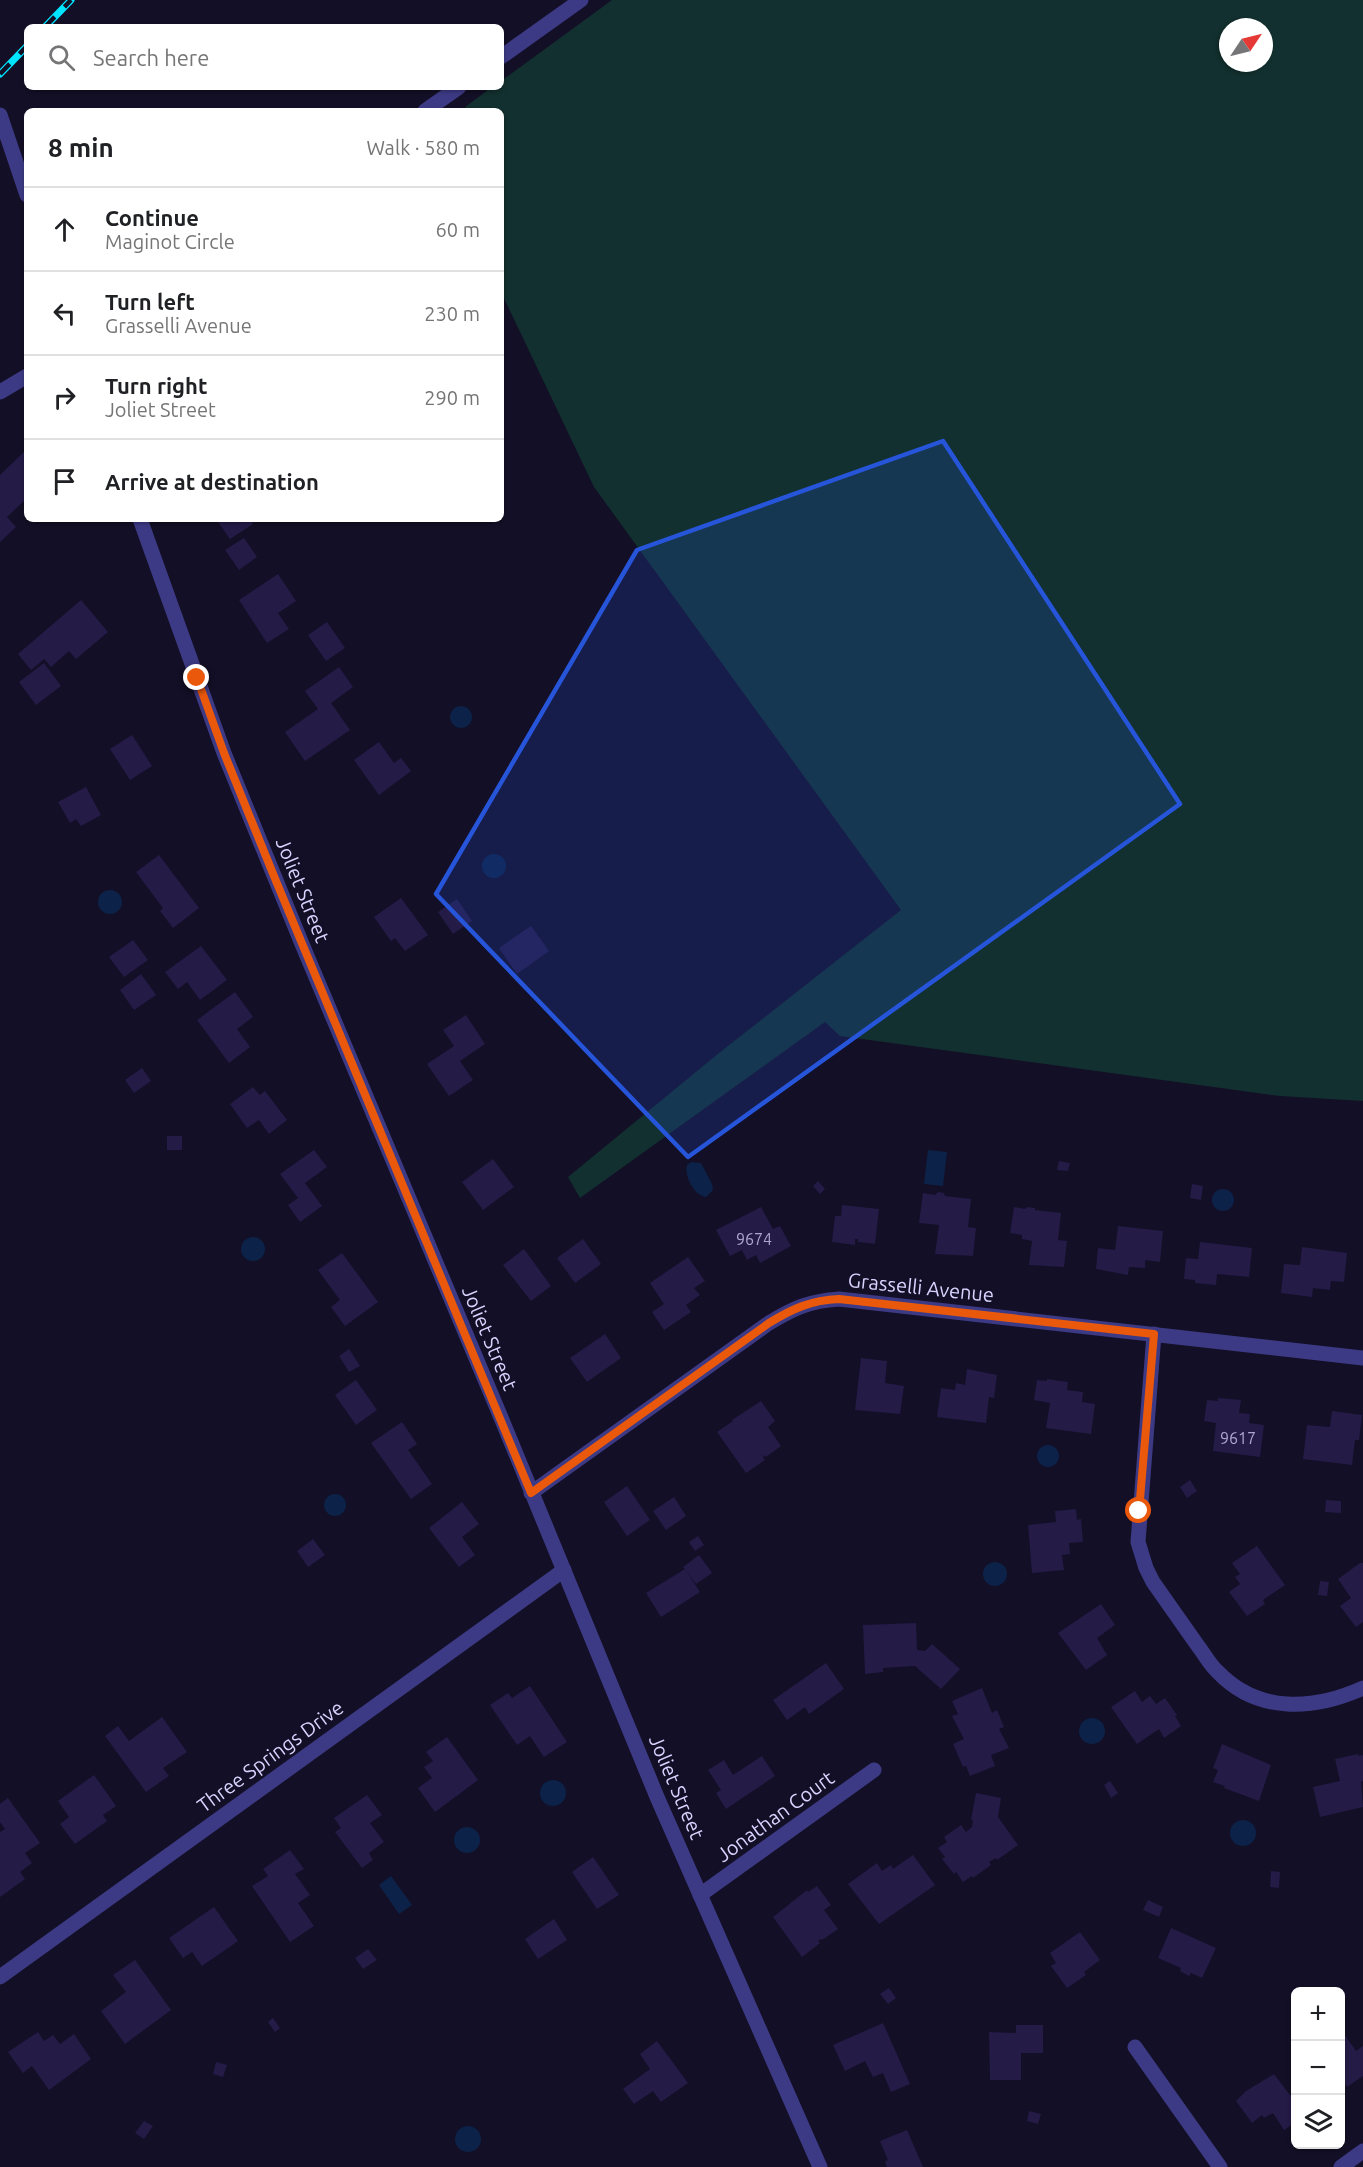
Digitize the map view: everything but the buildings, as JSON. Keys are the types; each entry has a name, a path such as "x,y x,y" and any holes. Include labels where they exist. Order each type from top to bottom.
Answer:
{"street":[{"path":"504,55 581,0"},
{"path":"429,108 455,90"},
{"path":"0,115 24,186"},
{"path":"0,392 24,378"},
{"name":"Joliet Street","path":"141,522 224,753 657,1797 820,2167"},
{"name":"Grasselli Avenue","path":"531,1493 769,1323 793,1308 816,1300 839,1299 1363,1358"},
{"path":"1154,1334 1138,1542 1153,1582 1216,1671 1233,1686 1267,1702 1304,1705 1340,1699 1363,1688"},
{"name":"Three Springs Drive","path":"0,1977 564,1570"},
{"name":"Jonathan Court","path":"700,1895 874,1770"},
{"path":"1136,2048 1220,2167"},
{"path":"1341,2167 1363,2151"}],"highlighted area":[{"path":"943,441 1180,804 688,1157 436,894 637,550"}],"green space":[{"path":"612,0 1363,0 1363,1101 1280,1096 840,1036 825,1022 580,1198 568,1177 719,1053 901,910 594,487 504,298 504,108 466,108 488,90 504,90 504,79"}],"water":[{"path":"461,706 469,709 472,717 469,725 461,728 453,725 450,717 453,709"},
{"path":"494,854 502,858 506,866 502,874 494,878 486,874 482,866 486,858"},
{"path":"110,890 118,894 122,902 118,910 110,914 102,910 98,902 102,894"},
{"path":"928,1150 947,1152 943,1186 924,1184"},
{"path":"691,1162 701,1163 712,1184 713,1190 706,1197 694,1189 689,1180 686,1169"},
{"path":"1223,1189 1231,1192 1234,1200 1231,1208 1223,1211 1215,1208 1212,1200 1215,1192"},
{"path":"253,1237 261,1241 265,1249 261,1257 253,1261 245,1257 241,1249 245,1241"},
{"path":"1048,1445 1056,1448 1059,1456 1056,1464 1048,1467 1040,1464 1037,1456 1040,1448"},
{"path":"335,1494 343,1497 346,1505 343,1513 335,1516 327,1513 324,1505 327,1497"},
{"path":"995,1562 1000,1563 1006,1569 1006,1579 1000,1585 995,1586 990,1585 984,1579 983,1574 984,1569 990,1563"},
{"path":"1092,1718 1101,1722 1105,1731 1101,1740 1092,1744 1083,1740 1079,1731 1083,1722"},
{"path":"553,1780 563,1783 566,1793 563,1803 553,1806 543,1803 540,1793 543,1783"},
{"path":"1243,1820 1252,1824 1256,1833 1252,1842 1243,1846 1234,1842 1230,1833 1234,1824"},
{"path":"467,1827 477,1830 480,1840 477,1850 467,1853 457,1850 454,1840 457,1830"},
{"path":"391,1876 412,1905 399,1914 379,1885"},
{"path":"468,2126 477,2130 481,2139 477,2148 468,2152 459,2148 455,2139 459,2130"}],"railway":[{"path":"48,24 71,0"},
{"path":"0,74 24,49"}],"route":[{"path":"197,678 224,753 276,881 531,1493 769,1323 793,1308 816,1300 839,1299 1154,1334 1139,1511"}]}
